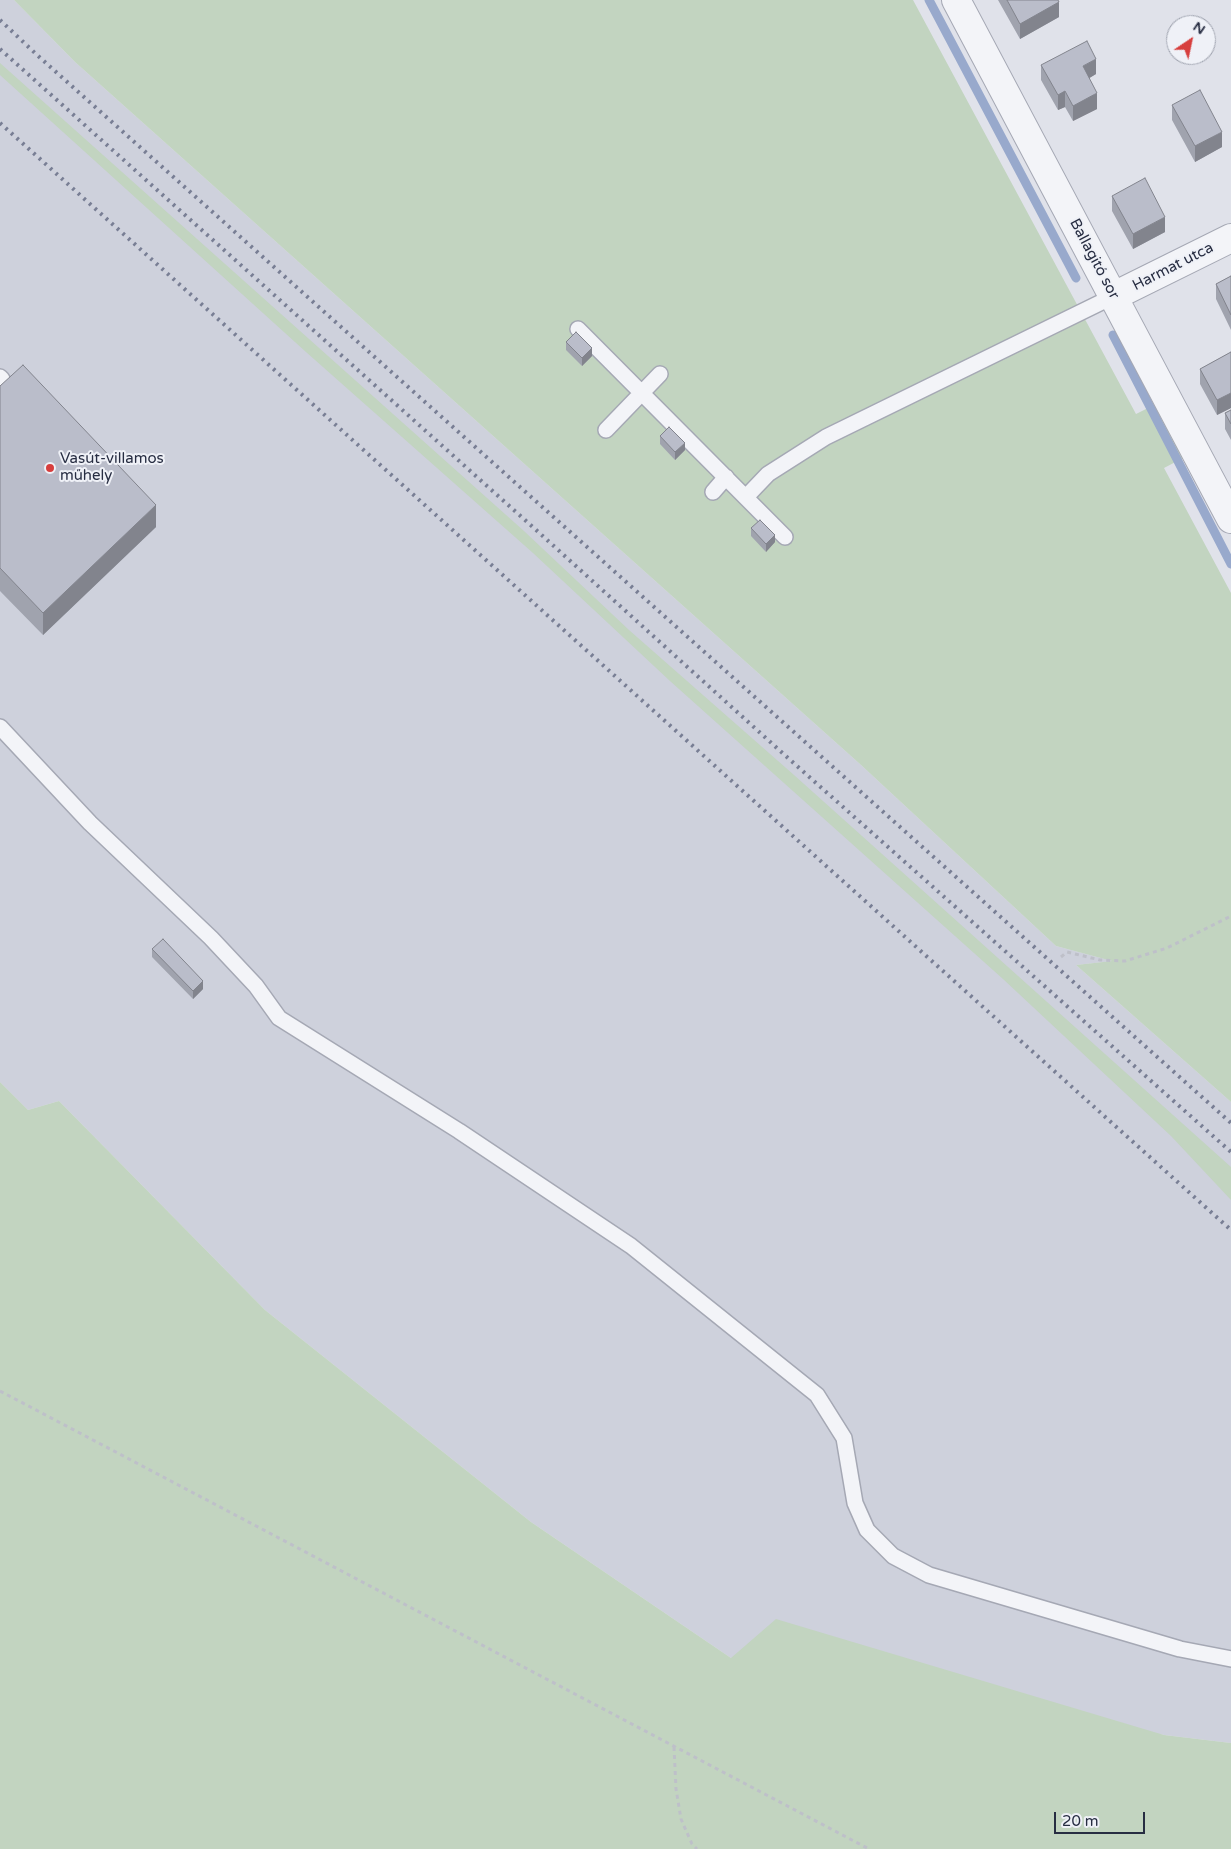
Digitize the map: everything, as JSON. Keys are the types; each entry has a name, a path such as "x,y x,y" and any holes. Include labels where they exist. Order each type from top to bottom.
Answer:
{"street":[{"name":"Ballagitó sor","path":"956,0 1231,519"},
{"name":"Harmat utca","path":"1114,296 1231,238"}],"lane":[{"path":"746,497 768,474 826,437 1114,296"},
{"path":"578,329 785,537"},
{"path":"606,430 660,374"},
{"path":"713,492 726,477"},
{"path":"0,727 90,823 211,938 256,986 279,1018 459,1131 630,1246 817,1395 844,1438 855,1503 867,1530 893,1556 929,1575 1180,1649 1231,1659"}],"path":[{"path":"1061,957 1067,952 1100,960 1125,961 1167,948 1231,916"},
{"path":"0,1391 868,1849"},
{"path":"674,1746 676,1789 681,1819 692,1844 697,1849"}],"shaded area":[{"path":"0,0 14,0 75,62 861,765 1056,946 1113,961 1076,965 1231,1102 1231,1743 1164,1735 731,1658 531,1522 265,1310 59,1101 28,1110 0,1082"}],"green space":[{"path":"14,0 913,0 1136,414 1160,402 1187,456 1164,468 1231,593 1231,1102 1076,965 1112,961 1056,946 861,765 75,62"},
{"path":"0,63 524,531 629,630 794,775 1231,1167 1231,1200 1171,1136 1003,979 670,681 533,553 306,352 0,75"},
{"path":"0,1082 28,1110 59,1101 265,1310 531,1522 731,1658 776,1619 1164,1735 1231,1743 1231,1849 0,1849"}],"building":[{"path":"1007,0 1058,0 1059,2 1020,24"},
{"path":"1087,41 1096,59 1083,66 1097,93 1073,106 1065,91 1058,95 1041,65"},
{"path":"1200,90 1222,132 1195,146 1172,105"},
{"path":"1145,178 1165,217 1133,234 1112,196"},
{"path":"1231,276 1231,315 1216,284"},
{"path":"576,332 592,348 582,358 566,342"},
{"path":"1231,352 1231,393 1217,400 1200,369"},
{"name":"Vasút-villamos műhely","path":"23,365 156,505 43,613 0,568 0,386"},
{"path":"1231,410 1231,424 1225,413"},
{"path":"669,427 685,443 675,452 660,436"},
{"path":"760,520 775,535 766,544 751,528"},
{"path":"163,939 203,981 193,991 152,949"}],"waterway":[{"path":"929,0 1076,278"},
{"path":"1113,335 1231,564"}],"railway":[{"path":"0,20 1231,1123"},
{"path":"0,49 788,758 1231,1152"},
{"path":"0,123 1231,1230"}],"place":[{"name":"Vasút-villamos műhely","path":"50,468"}]}
